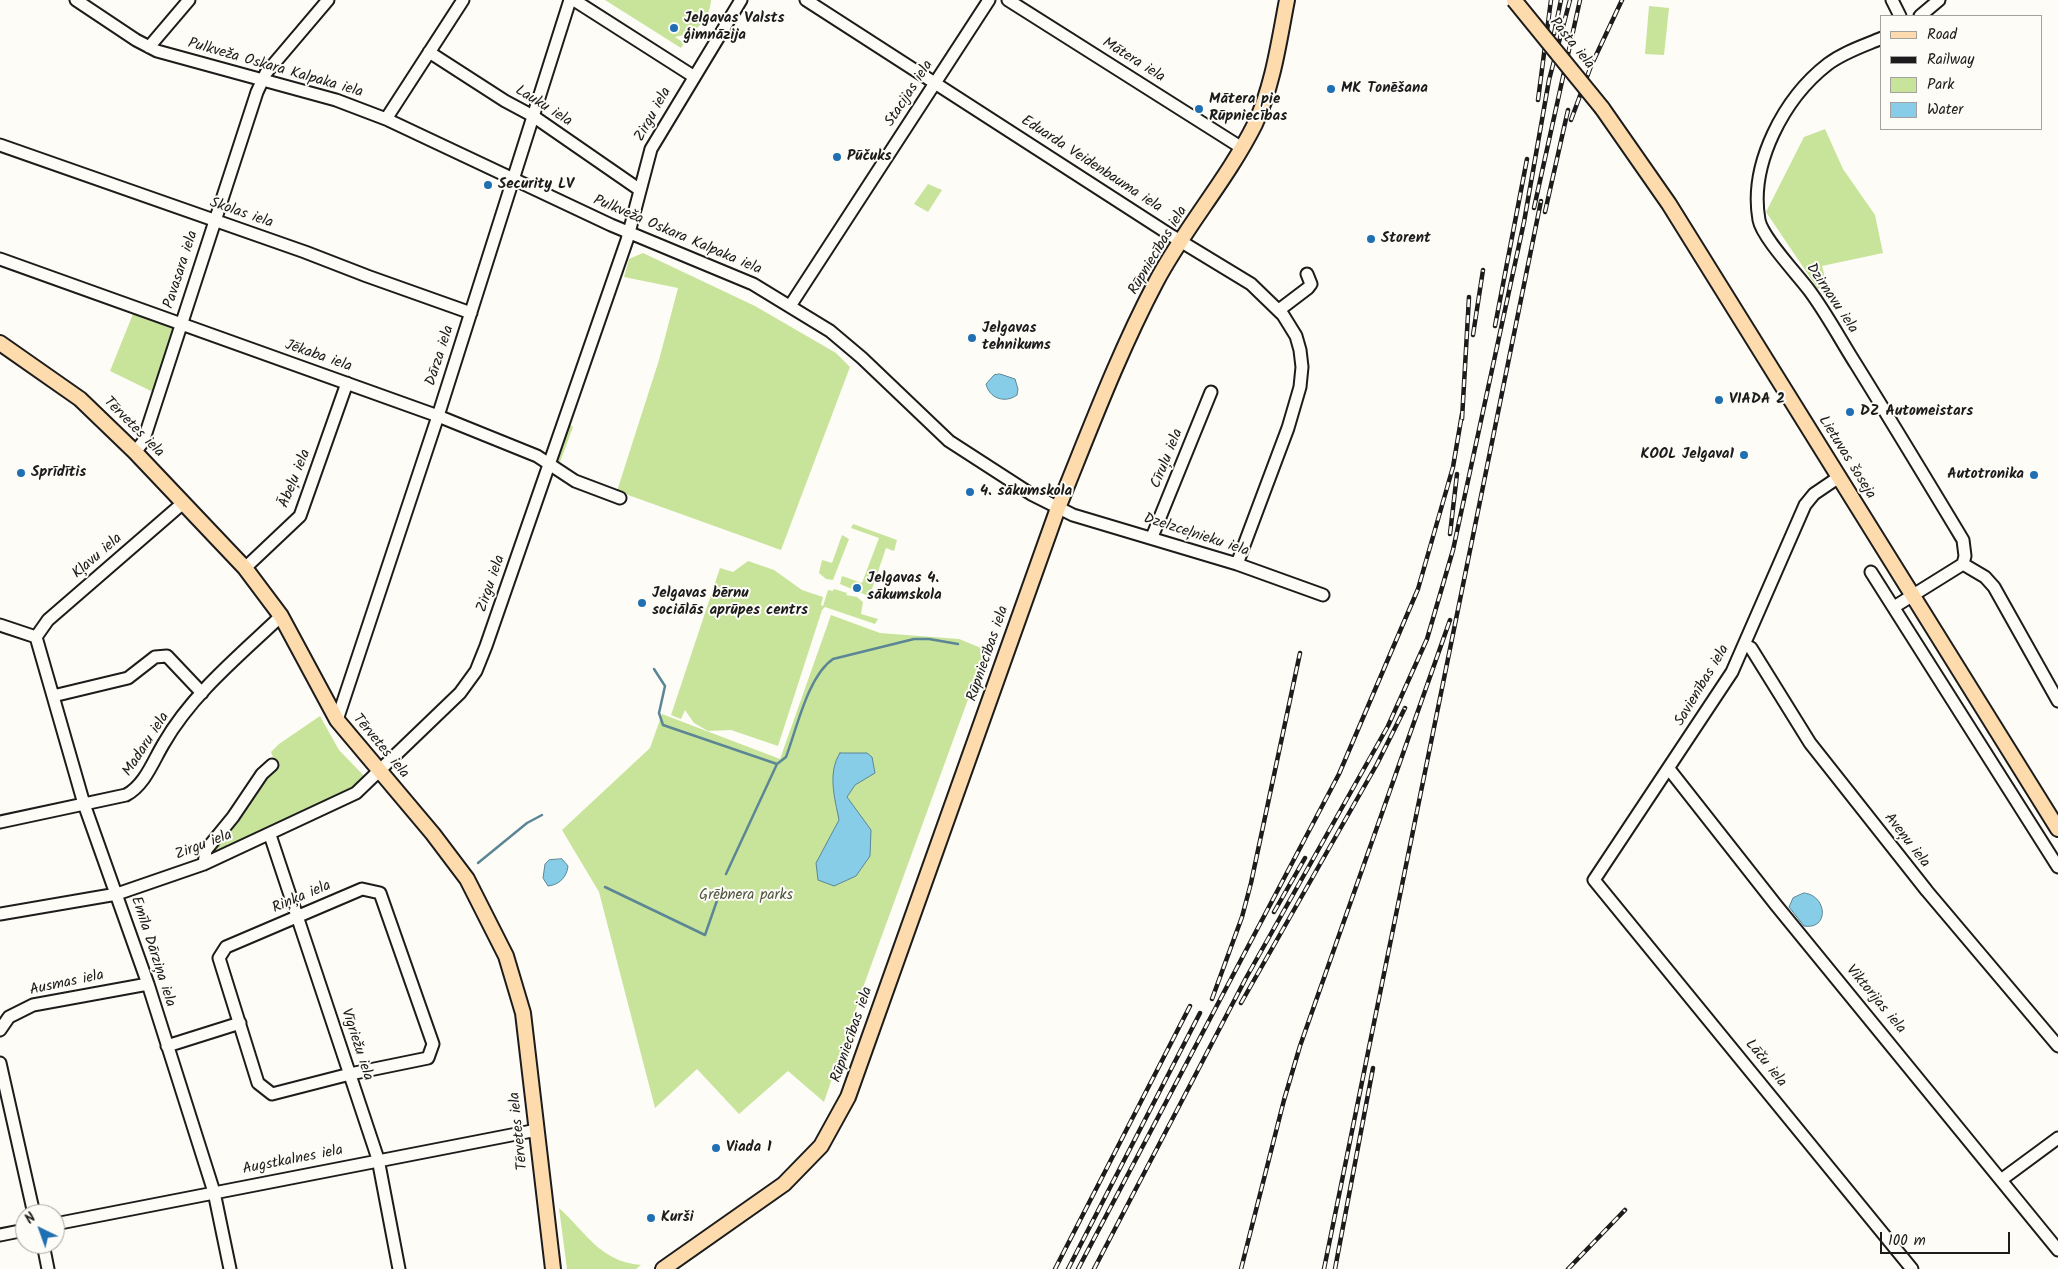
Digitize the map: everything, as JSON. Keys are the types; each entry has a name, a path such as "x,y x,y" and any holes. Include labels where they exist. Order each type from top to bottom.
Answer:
{"main road":[{"name":"Rūpniecības iela","path":"663,1269 784,1184 821,1146 837,1120 848,1097 1058,508 1135,326 1156,282 1242,148 1258,118 1266,94 1287,0"},
{"name":"Pasta iela","path":"1514,0 1602,108"},
{"name":"Lietuvas šoseja","path":"1602,108 1662,192 2058,829"},
{"name":"Tērvetes iela","path":"0,343 80,399 135,452 245,568 281,616 336,720 459,866 506,956 523,1013 553,1269"}],"street":[{"path":"149,47 164,27 189,0"},
{"name":"Pavasara iela","path":"135,452 143,442 214,221 263,79 278,58 328,0"},
{"path":"386,119 463,0"},
{"path":"572,0 693,76"},
{"name":"Dārza iela","path":"336,720 438,416 512,179 572,0"},
{"name":"Zirgu iela","path":"0,914 117,894 204,864 270,835 356,793 452,702 476,671 629,233 655,139 740,0"},
{"name":"Eduarda Veidenbauma iela","path":"806,0 1251,284 1279,310 1296,336 1302,367 1300,387 1288,428 1236,564"},
{"name":"Stacijas iela","path":"790,306 989,0"},
{"name":"Mātera iela","path":"1008,0 1242,148"},
{"path":"1892,0 1900,15"},
{"path":"1921,15 1939,0"},
{"name":"Pulkveža Oskara Kalpaka iela","path":"82,2 149,47 336,100 386,119 629,233 752,284 830,331 949,441 1000,476 1058,508"},
{"name":"Dzirnavu iela","path":"1880,39 1840,56 1813,77 1783,117 1764,159 1758,186 1761,228 1811,292 1963,540 1965,556 1962,564"},
{"name":"Lauku iela","path":"429,52 505,101 533,116 640,190"},
{"name":"Skolas iela","path":"0,146 305,252 471,313"},
{"name":"Jēkaba iela","path":"0,259 438,416 550,463 575,481 620,498"},
{"path":"1279,310 1312,284 1307,274"},
{"name":"Ābeļu iela","path":"245,568 300,516 348,384"},
{"name":"Cīruļu iela","path":"1152,537 1211,392"},
{"name":"Savienības iela","path":"1594,880 1722,690 1745,645 1805,505 1814,494 1839,477"},
{"name":"Kļavu iela","path":"38,641 48,620 183,502"},
{"name":"Dzelzceļnieku iela","path":"1058,508 1236,564 1323,595"},
{"path":"1894,608 1962,564 1985,577 1994,587 2058,701"},
{"path":"1871,572 2058,867"},
{"name":"Madaru iela","path":"0,822 126,795 136,790 165,740 202,693 281,616"},
{"path":"0,625 38,641"},
{"name":"Emīla Dārziņa iela","path":"38,641 84,804 148,984 214,1192 230,1269"},
{"name":"Aveņu iela","path":"1745,645 1751,648 1810,743 1927,891 2058,1046"},
{"path":"53,696 128,678 145,662 155,657 167,656 202,693"},
{"path":"204,864 206,850 233,817 262,774 272,765"},
{"name":"Viktorijas iela","path":"1669,769 1776,905 2058,1250"},
{"name":"Vīgriežu iela","path":"270,835 299,916 378,1159 399,1269"},
{"name":"Lāču iela","path":"1594,880 1912,1269"},
{"name":"Riņķa iela","path":"362,888 380,893 433,1044 428,1058 350,1074 272,1094 258,1083 240,1023 219,958 226,947 362,888"},
{"name":"Ausmas iela","path":"0,1030 9,1017 33,1005 148,984"},
{"path":"167,1046 240,1023"},
{"path":"0,1063 32,1204"},
{"name":"Augstkalnes iela","path":"65,1222 378,1159 537,1130"},
{"path":"2001,1180 2058,1138"},
{"path":"0,1235 15,1232"},
{"path":"45,1254 48,1269"}],"green space":[{"name":"Jelgavas Valsts ģimnāzija","path":"605,0 711,1 707,15 695,30 675,37 684,43 681,48"},
{"path":"1649,6 1669,8 1664,55 1645,54"},
{"path":"1825,129 1843,169 1875,215 1883,253 1822,266 1827,285 1818,289 1766,212 1804,137"},
{"path":"928,184 942,190 928,212 914,204"},
{"path":"643,253 755,306 836,353 850,367 781,550 617,491 659,360 678,288 624,277 629,259"},
{"path":"133,314 173,329 153,392 110,371"},
{"path":"569,424 573,427 560,462 564,469 557,463 556,457"},
{"path":"853,524 897,540 894,551 886,548 871,592 882,596 880,601 840,584 842,576 862,583 879,538 851,528"},
{"path":"842,535 849,539 833,580 826,579 819,573 822,560 832,563"},
{"path":"748,561 774,570 802,590 823,597 821,605 823,606 828,590 833,591 834,589 847,593 846,595 857,597 863,602 861,614 878,619 875,624 825,607 822,610 778,746 731,730 708,731 694,723 685,710 681,719 671,715 720,568 733,572"},
{"name":"Grēbnera parks","path":"831,615 880,633 959,639 986,650 865,982 824,1102 788,1071 739,1114 697,1069 655,1108 599,892 562,830 650,748 662,714 780,759"},
{"path":"320,716 339,750 366,778 349,792 211,858 208,855 274,770 276,765 271,752 279,744"},
{"path":"559,1208 604,1252 614,1258 641,1265 636,1269 567,1269"}],"water":[{"path":"1000,374 1015,379 1018,389 1017,395 1012,398 1003,399 990,393 986,384 994,375"},
{"path":"840,753 867,753 872,757 875,773 855,785 847,797 871,830 870,856 856,876 834,886 818,880 816,863 839,820 833,777 836,761"},
{"path":"562,859 568,866 566,874 559,882 548,886 543,878 545,864 549,860"},
{"path":"1804,893 1812,895 1821,905 1821,918 1818,923 1812,926 1804,926 1789,907 1793,898"}],"waterway":[{"path":"654,669 665,686 659,713 663,725 777,764 786,757 810,690 824,667 833,659 914,639 929,639 958,644"},
{"path":"726,874 777,764"},
{"path":"478,863 527,823 542,815"},
{"path":"605,887 705,935 721,889"}],"railway":[{"path":"1538,100 1551,0"},
{"path":"1554,34 1561,0"},
{"path":"1094,1269 1246,978 1388,726 1427,639 1453,550 1524,222 1549,80 1570,0"},
{"path":"1534,208 1580,0"},
{"path":"1571,120 1591,66 1622,0"},
{"path":"1545,212 1568,110"},
{"path":"1495,326 1527,159"},
{"path":"1324,1269 1541,201"},
{"path":"1473,335 1483,270"},
{"path":"1462,419 1469,297"},
{"path":"1078,1269 1339,774 1418,589 1453,467 1462,414"},
{"path":"1450,534 1457,474"},
{"path":"1241,1269 1284,1100 1300,1046 1450,620"},
{"path":"1212,999 1242,917 1251,883 1300,653"},
{"path":"1241,1003 1377,764 1405,708"},
{"path":"1274,912 1305,858"},
{"path":"1055,1269 1190,1006"},
{"path":"1068,1269 1200,1013"},
{"path":"1335,1269 1373,1068"},
{"path":"1568,1269 1625,1210"}],"place":[{"name":"Jelgavas Valsts ģimnāzija","path":"674,28"},
{"name":"MK Tonēšana","path":"1331,89"},
{"name":"Mātera pie Rūpniecības","path":"1199,109"},
{"name":"Pūčuks","path":"837,157"},
{"name":"Security LV","path":"488,185"},
{"name":"Storent","path":"1371,239"},
{"name":"Jelgavas tehnikums","path":"972,338"},
{"name":"VIADA 2","path":"1719,400"},
{"name":"DZ Automeistars","path":"1850,412"},
{"name":"KOOL Jelgava1","path":"1744,455"},
{"name":"Sprīdītis","path":"21,473"},
{"name":"Autotronika","path":"2034,475"},
{"name":"4. sākumskola","path":"970,492"},
{"name":"Jelgavas 4. sākumskola","path":"857,588"},
{"name":"Jelgavas bērnu sociālās aprūpes centrs","path":"642,603"},
{"name":"Viada 1","path":"716,1148"},
{"name":"Kurši","path":"651,1218"}]}
